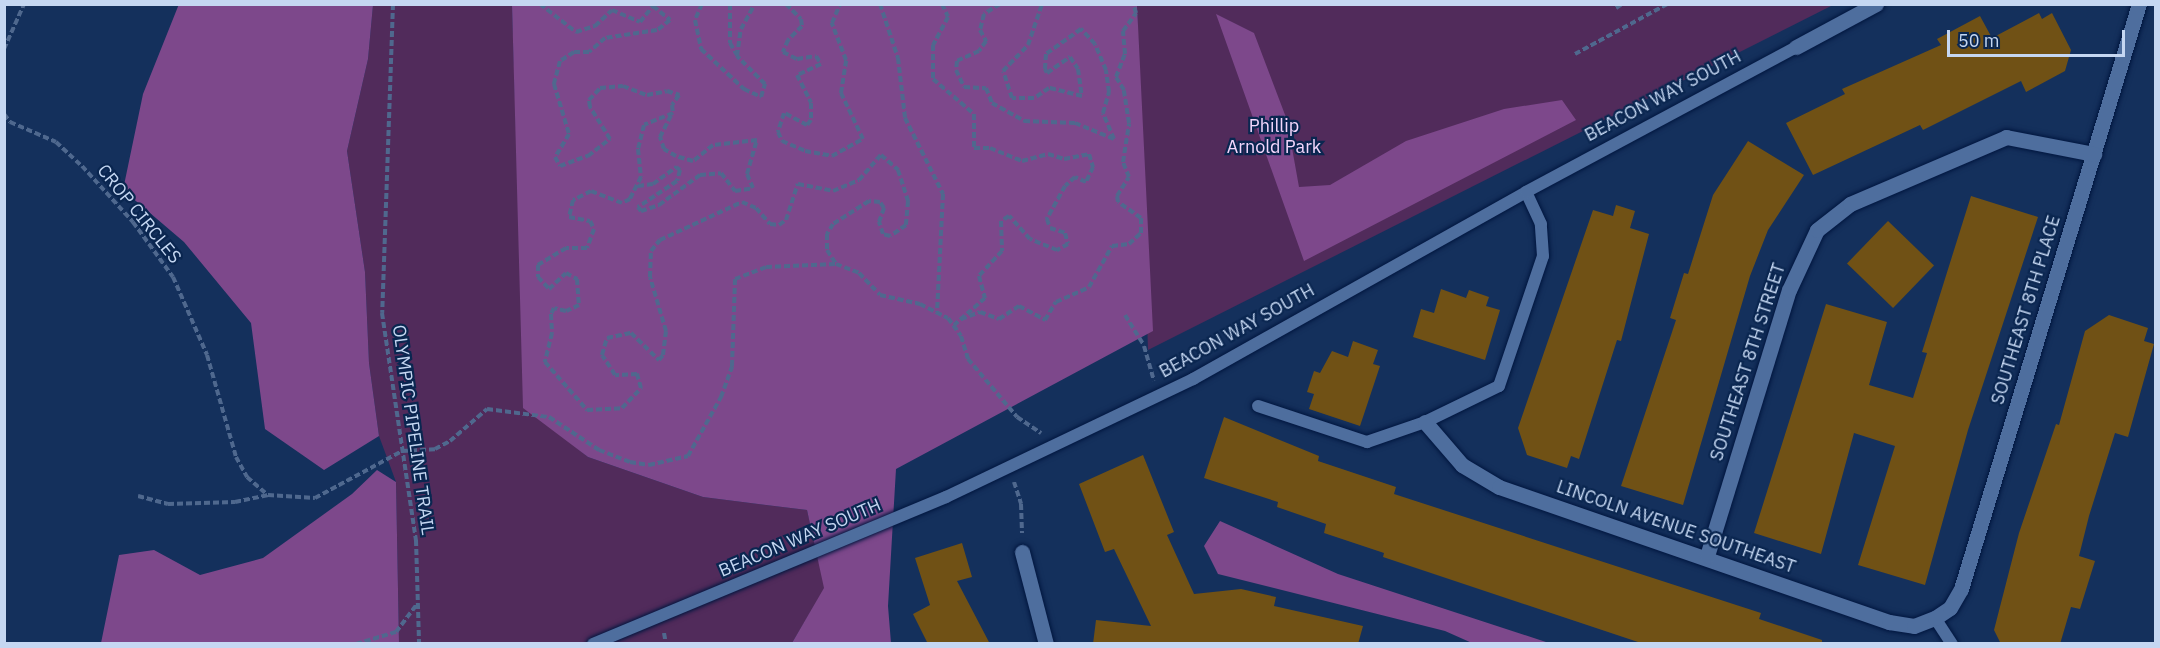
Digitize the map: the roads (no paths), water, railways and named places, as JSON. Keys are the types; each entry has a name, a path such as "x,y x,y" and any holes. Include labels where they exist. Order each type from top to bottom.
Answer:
{"street":[{"name":"BEACON WAY SOUTH","path":"1796,47 1876,4"},
{"name":"SOUTHEAST 8TH PLACE","path":"1935,618 1950,608 1961,589 2139,4"},
{"name":"SOUTHEAST 8TH STREET","path":"1707,556 1789,290 1817,230 1850,204 2006,137 2094,154"},
{"name":"LINCOLN AVENUE SOUTHEAST","path":"1425,422 1462,465 1500,487 1707,556 1889,622 1914,627 1935,618"},
{"path":"1022,552 1046,644"}],"lane":[{"name":"BEACON WAY SOUTH","path":"593,644 1010,467 1158,396 1526,192 1796,47"},
{"path":"1258,406 1367,442 1425,422 1499,386 1543,256 1541,224 1526,192"},
{"path":"1935,618 1952,644"}],"park label":[{"name":"Phillip Arnold Park","path":"1274,137"}]}
